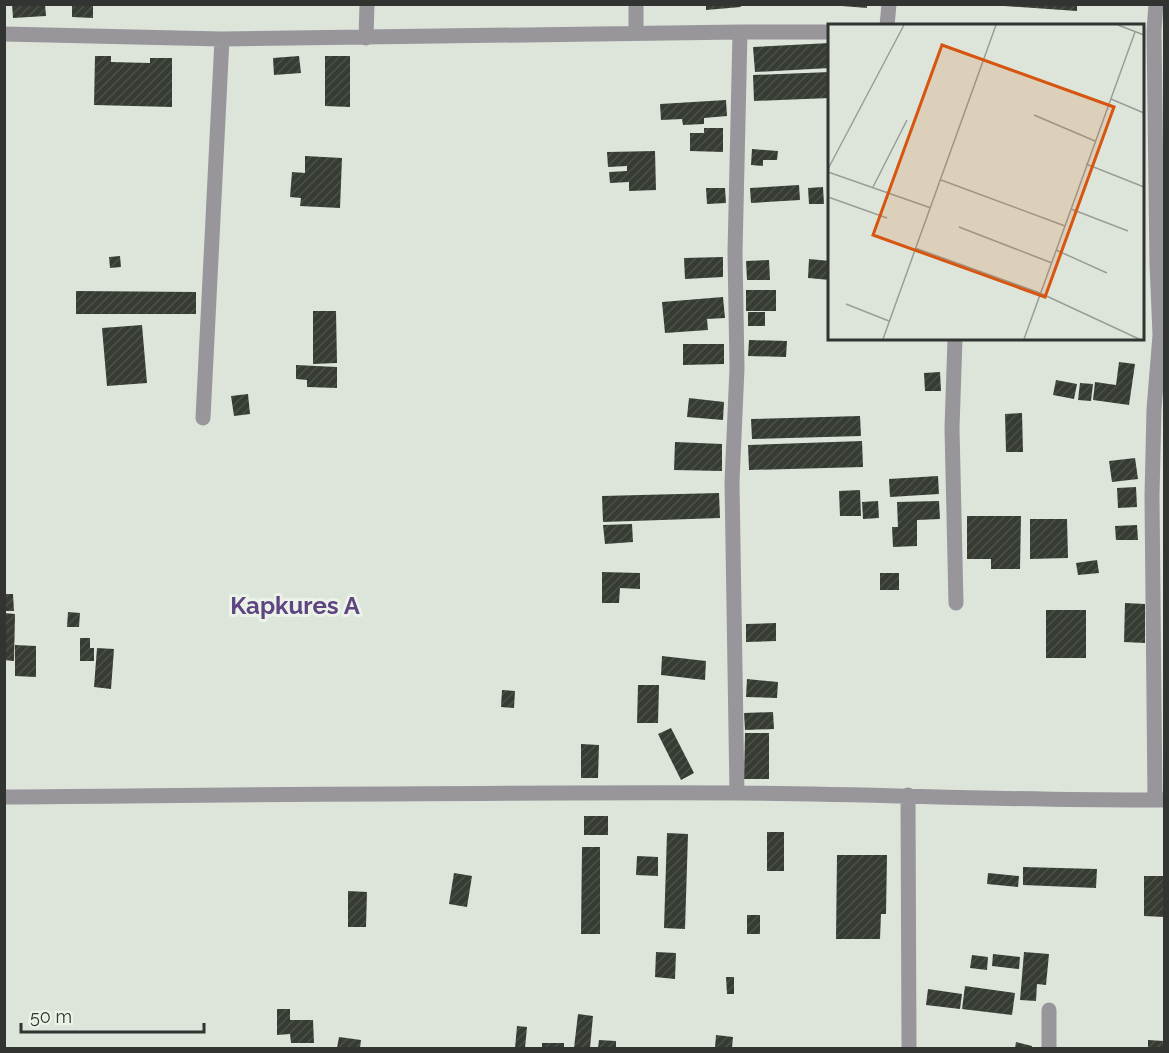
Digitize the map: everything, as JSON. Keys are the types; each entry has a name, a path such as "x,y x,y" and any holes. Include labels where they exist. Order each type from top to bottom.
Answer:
{"street":[{"path":"366,38 367,4"},
{"path":"636,4 636,33"},
{"path":"887,24 889,4"},
{"path":"4,796 737,793 1160,800 1152,496 1154,409 1160,335 1154,31 1156,4"},
{"path":"737,793 732,482 737,368 735,253 740,32"},
{"path":"4,34 222,39 828,32"},
{"path":"203,418 222,39"},
{"path":"956,340 952,428 956,603"},
{"path":"908,795 909,1048"},
{"path":"1049,1010 1049,1048"}],"building":[{"path":"12,4 45,4 46,16 13,18"},
{"path":"72,4 93,4 93,18 72,17"},
{"path":"706,4 740,4 741,7 706,10"},
{"path":"842,4 867,4 867,8 842,6"},
{"path":"1004,4 1077,4 1077,11 1004,6"},
{"path":"828,43 828,68 755,72 753,47"},
{"path":"95,56 111,56 111,62 150,63 150,58 172,58 172,107 94,105"},
{"path":"299,56 301,73 274,75 273,58"},
{"path":"325,56 350,56 350,107 325,106"},
{"path":"828,72 828,98 754,101 753,75"},
{"path":"726,100 727,116 704,118 704,124 683,125 682,119 661,120 660,104"},
{"path":"704,128 723,128 723,152 690,151 690,133 704,133"},
{"path":"752,149 778,151 777,160 763,160 763,166 751,165"},
{"path":"655,151 656,190 629,191 629,182 610,183 609,172 627,171 627,166 608,167 607,152"},
{"path":"305,156 342,158 340,208 300,206 301,198 290,197 292,172 305,173"},
{"path":"799,185 800,200 751,203 750,188"},
{"path":"823,187 824,204 809,204 808,188"},
{"path":"706,188 725,188 726,203 707,204"},
{"path":"120,256 121,267 110,268 109,257"},
{"path":"723,257 723,277 685,279 684,258"},
{"path":"809,259 828,261 828,280 808,278"},
{"path":"769,260 770,280 747,280 746,261"},
{"path":"746,290 776,290 776,311 746,311"},
{"path":"76,291 196,292 196,314 76,314"},
{"path":"723,297 725,318 707,319 708,330 665,333 662,302"},
{"path":"313,311 336,311 337,363 313,364"},
{"path":"748,312 765,312 765,326 748,326"},
{"path":"142,325 147,383 107,386 102,328"},
{"path":"749,340 787,341 786,357 748,356"},
{"path":"683,344 724,344 724,364 683,365"},
{"path":"1119,362 1135,364 1129,405 1093,400 1095,382 1116,385"},
{"path":"296,365 337,367 337,388 307,387 307,380 296,379"},
{"path":"940,372 941,391 925,391 924,373"},
{"path":"1056,380 1077,384 1074,399 1053,395"},
{"path":"1080,383 1093,384 1091,401 1078,400"},
{"path":"248,394 250,414 234,416 231,396"},
{"path":"689,398 724,402 723,420 687,417"},
{"path":"1022,413 1023,452 1006,452 1005,414"},
{"path":"860,416 861,436 752,439 751,419"},
{"path":"862,441 863,467 749,470 748,445"},
{"path":"675,442 722,444 722,471 674,470"},
{"path":"1135,458 1138,479 1112,482 1109,461"},
{"path":"938,476 939,494 890,497 889,479"},
{"path":"1136,487 1137,507 1118,508 1117,488"},
{"path":"860,490 861,516 840,516 839,491"},
{"path":"719,493 720,518 603,522 602,496"},
{"path":"878,501 879,518 863,519 862,502"},
{"path":"939,501 940,519 917,520 917,546 893,547 892,527 898,527 897,502"},
{"path":"967,516 1021,516 1020,569 991,569 991,559 967,559"},
{"path":"1030,519 1067,519 1068,558 1030,559"},
{"path":"632,524 633,542 605,544 603,525"},
{"path":"1137,525 1138,540 1116,540 1115,526"},
{"path":"1097,560 1099,573 1078,575 1076,563"},
{"path":"602,572 640,573 640,589 620,588 619,603 602,603"},
{"path":"880,573 899,573 899,590 880,590"},
{"path":"4,594 13,594 14,611 4,611"},
{"path":"1125,603 1145,604 1145,643 1124,642"},
{"path":"1046,610 1086,610 1086,658 1046,658"},
{"path":"68,612 80,613 79,627 67,627"},
{"path":"4,613 15,614 14,661 4,660"},
{"path":"776,623 776,641 746,642 746,624"},
{"path":"80,638 90,638 90,648 94,648 94,661 80,661"},
{"path":"15,645 36,646 36,677 15,676"},
{"path":"97,648 114,649 111,689 94,687"},
{"path":"662,656 706,661 705,680 661,675"},
{"path":"747,679 778,682 777,698 746,697"},
{"path":"638,685 659,685 658,723 637,723"},
{"path":"502,690 515,691 514,708 501,707"},
{"path":"773,712 774,729 745,730 744,713"},
{"path":"671,728 694,773 681,780 658,734"},
{"path":"745,733 769,733 769,779 744,779"},
{"path":"581,744 599,745 598,778 581,778"},
{"path":"584,816 608,816 608,835 584,835"},
{"path":"767,832 784,832 784,871 767,871"},
{"path":"667,833 688,834 685,929 664,928"},
{"path":"582,847 600,847 600,934 581,934"},
{"path":"837,855 887,855 886,914 881,914 880,939 836,939"},
{"path":"637,856 658,857 658,876 636,875"},
{"path":"1023,867 1097,869 1096,888 1023,885"},
{"path":"454,873 472,876 467,907 449,904"},
{"path":"988,873 1019,876 1018,887 987,884"},
{"path":"1144,876 1164,876 1164,917 1144,916"},
{"path":"348,891 367,892 366,927 348,927"},
{"path":"747,915 760,915 760,934 747,934"},
{"path":"656,952 676,953 675,979 655,977"},
{"path":"1024,952 1049,954 1046,985 1037,984 1036,1001 1020,1000"},
{"path":"993,954 1020,957 1019,969 992,966"},
{"path":"972,955 988,957 987,970 970,968"},
{"path":"726,977 734,977 734,994 727,994"},
{"path":"965,986 1015,993 1012,1015 962,1009"},
{"path":"928,989 962,994 960,1009 926,1005"},
{"path":"277,1009 290,1009 290,1020 313,1020 314,1043 291,1043 290,1034 277,1035"},
{"path":"578,1014 593,1016 590,1048 574,1048"},
{"path":"517,1026 527,1027 525,1048 515,1048"},
{"path":"716,1035 733,1037 732,1048 715,1048"},
{"path":"339,1037 361,1040 360,1048 337,1048"},
{"path":"599,1040 616,1041 616,1048 598,1048"},
{"path":"1148,1040 1164,1041 1164,1048 1148,1048"},
{"path":"1016,1042 1032,1046 1032,1048 1015,1048"},
{"path":"542,1043 564,1043 564,1048 542,1048"}],"district":[{"name":"Kapkures A","path":"295,605"}]}
